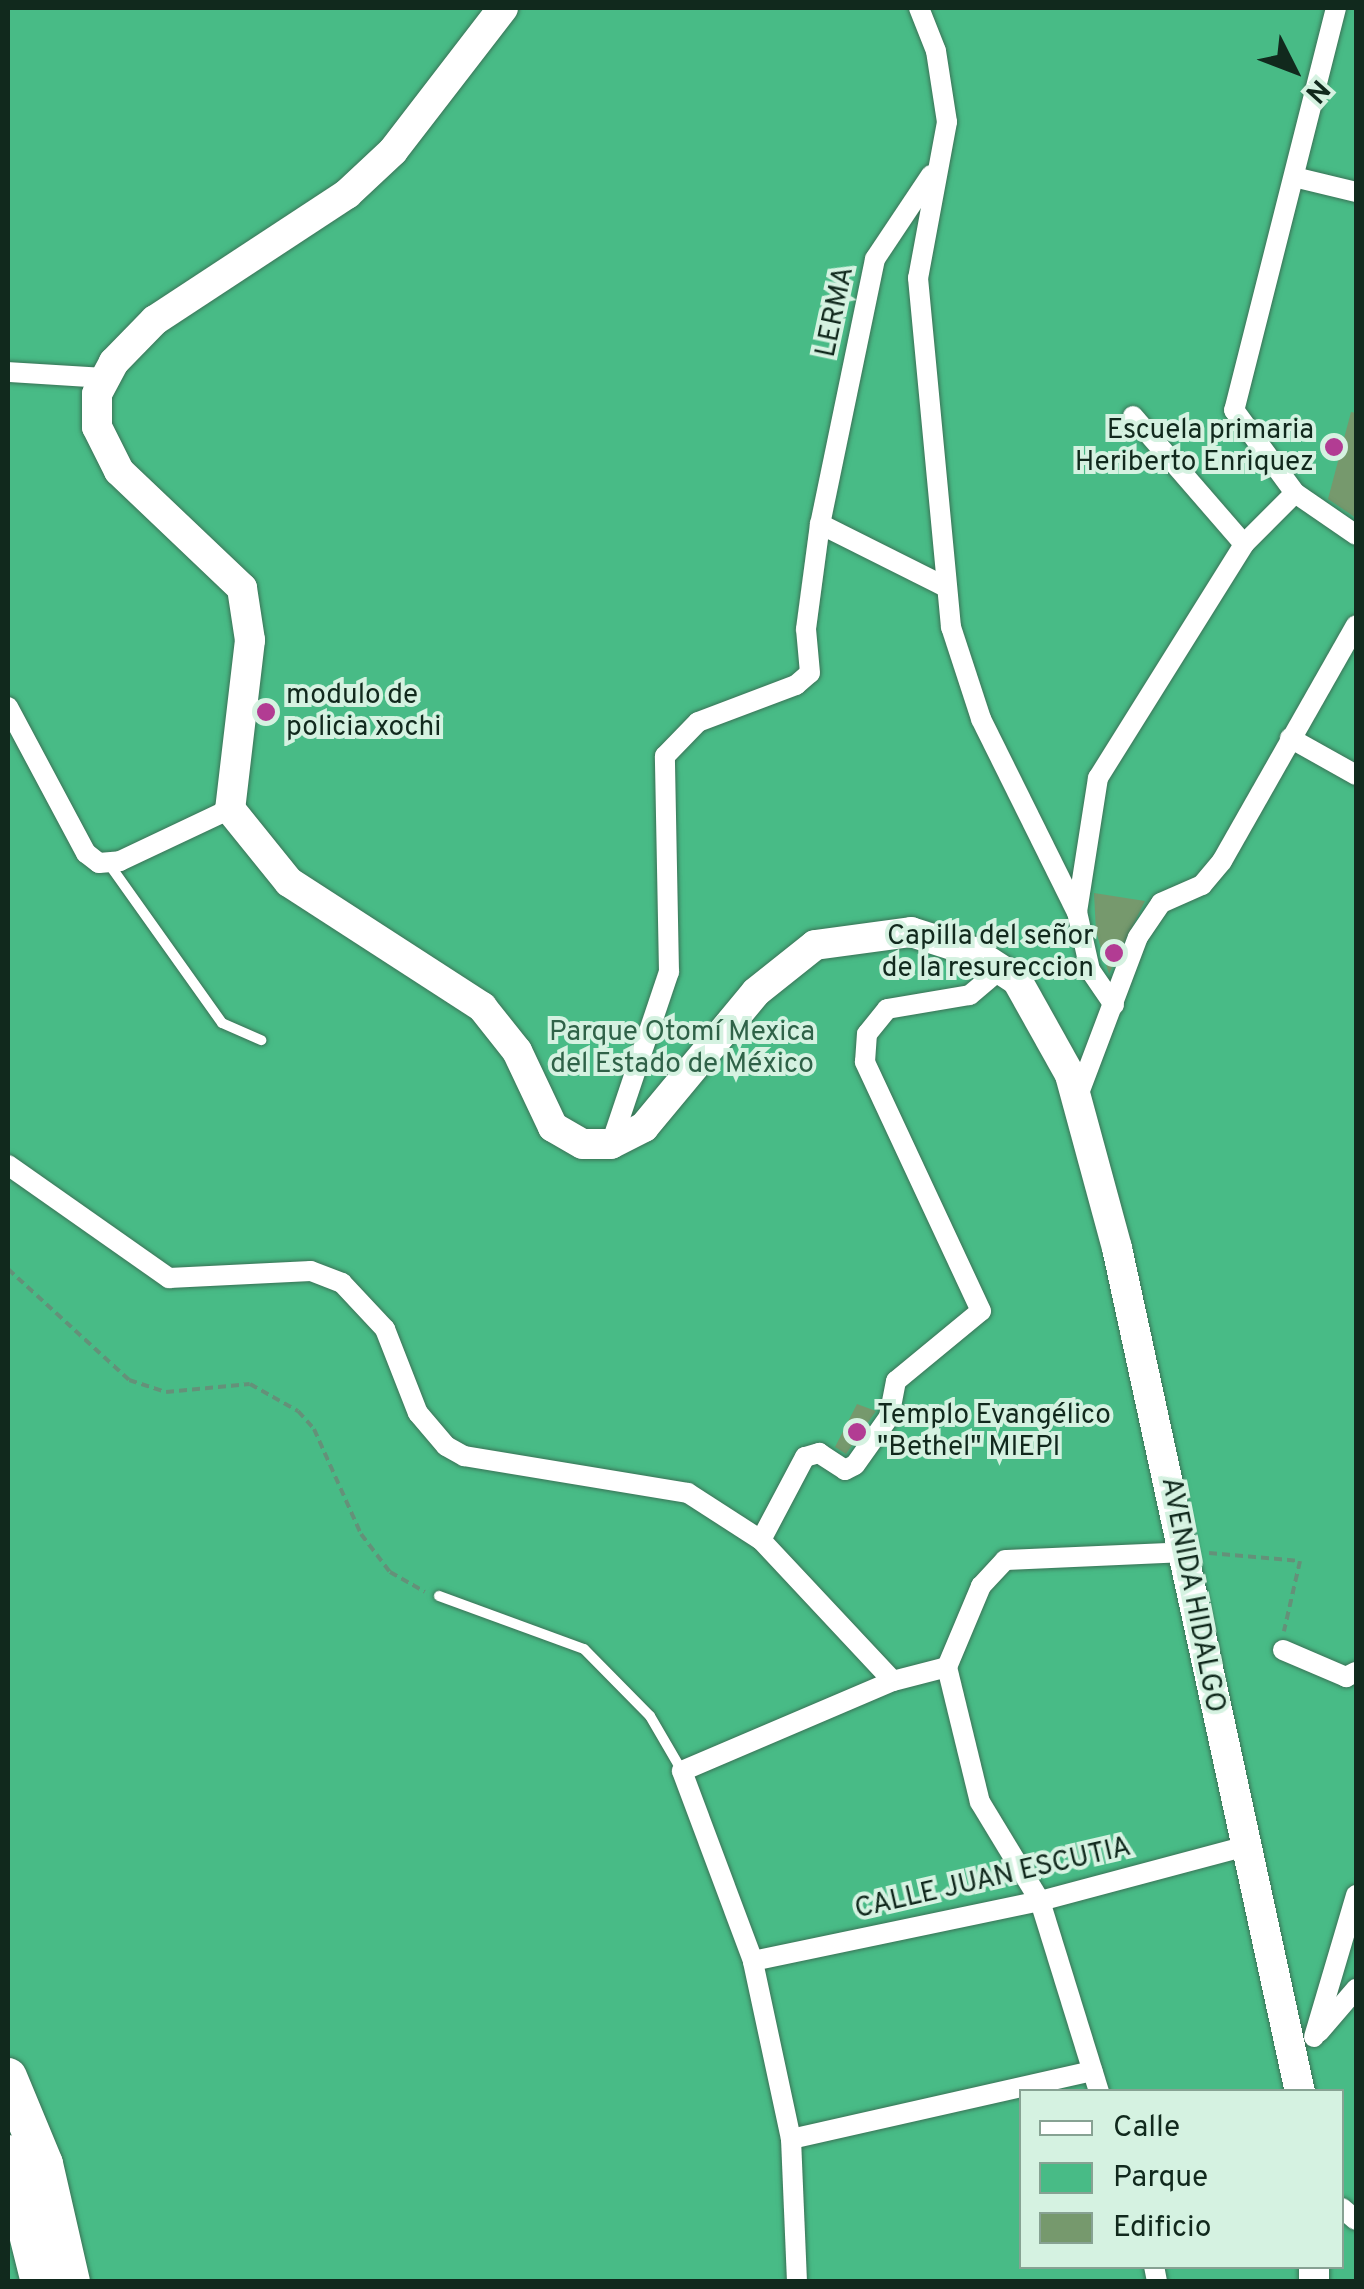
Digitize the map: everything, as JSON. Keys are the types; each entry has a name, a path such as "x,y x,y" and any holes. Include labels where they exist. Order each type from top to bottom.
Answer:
{"highway":[{"path":"8,2076 44,2164 72,2282"},
{"path":"8,2154 40,2282"}],"main road":[{"path":"503,8 432,106 358,184 190,292 130,342 103,378 95,409 104,449 142,495 233,574 248,606 230,809 289,882 482,1007 509,1037 552,1128 583,1144 611,1144 644,1127 756,992 815,944 910,932 1003,966"},
{"name":"AVENIDA HIDALGO","path":"1003,966 1051,1029 1076,1101 1187,1552 1243,1846 1303,2044 1300,2089"}],"street":[{"path":"919,8 944,84 946,122 918,278 944,586 981,719 1077,912 1090,970 1114,1005"},
{"path":"1336,8 1234,410 1294,493 1356,535"},
{"name":"LERMA","path":"611,1144 670,972 665,756 698,722 806,680 820,524 875,260 936,169"},
{"path":"1294,177 1356,192"},
{"path":"8,372 103,378"},
{"path":"1133,416 1244,544"},
{"path":"1077,912 1098,778 1244,544 1294,493"},
{"path":"820,524 944,586"},
{"path":"1076,1101 1138,937 1160,903 1202,885 1222,860 1356,625"},
{"path":"8,707 86,853 108,864 230,809"},
{"path":"1290,738 1356,776"},
{"path":"761,1540 806,1456 819,1453 845,1470 855,1465 889,1417 896,1381 981,1311 864,1062 867,1034 888,1009 970,995 1003,966"},
{"path":"8,1165 168,1278 311,1271 342,1282 385,1328 418,1413 464,1456 654,1483 688,1493 761,1540 893,1681"},
{"path":"1059,2089 1096,2082 1040,1901 980,1802 947,1667 981,1586 1005,1560 1187,1552"},
{"path":"1283,1650 1346,1678 1356,1672"},
{"path":"797,2282 791,2139 753,1960 682,1771 893,1681 947,1667"},
{"name":"CALLE JUAN ESCUTIA","path":"753,1960 1040,1901 1243,1846"},
{"path":"1303,2044 1356,1895"},
{"path":"1303,2044 1356,1990"},
{"path":"791,2139 1019,2096"}],"lane":[{"path":"108,864 222,1023 261,1040"},
{"path":"439,1596 584,1649 650,1716 682,1771"}],"path":[{"path":"8,1269 116,1371 149,1390 230,1383 275,1393 314,1429 361,1534 390,1572 439,1596"},
{"path":"1187,1552 1300,1561 1283,1650"}],"green space":[{"name":"Parque Otomí Mexica del Estado de México","path":"8,8 1356,8 1356,2281 8,2282"}],"building":[{"path":"1351,412 1356,413 1356,518 1328,499"},
{"path":"1094,893 1145,901 1109,974 1096,932"},
{"name":"Templo Evangélico \"Bethel\" MIEPI","path":"857,1404 876,1411 846,1454 835,1447"}],"place":[{"name":"Escuela primaria Heriberto Enriquez","path":"1334,447"},
{"name":"modulo de policia xochi","path":"266,712"},
{"name":"Capilla del señor de la resureccion","path":"1114,953"},
{"name":"Templo Evangélico \"Bethel\" MIEPI","path":"857,1432"}]}
